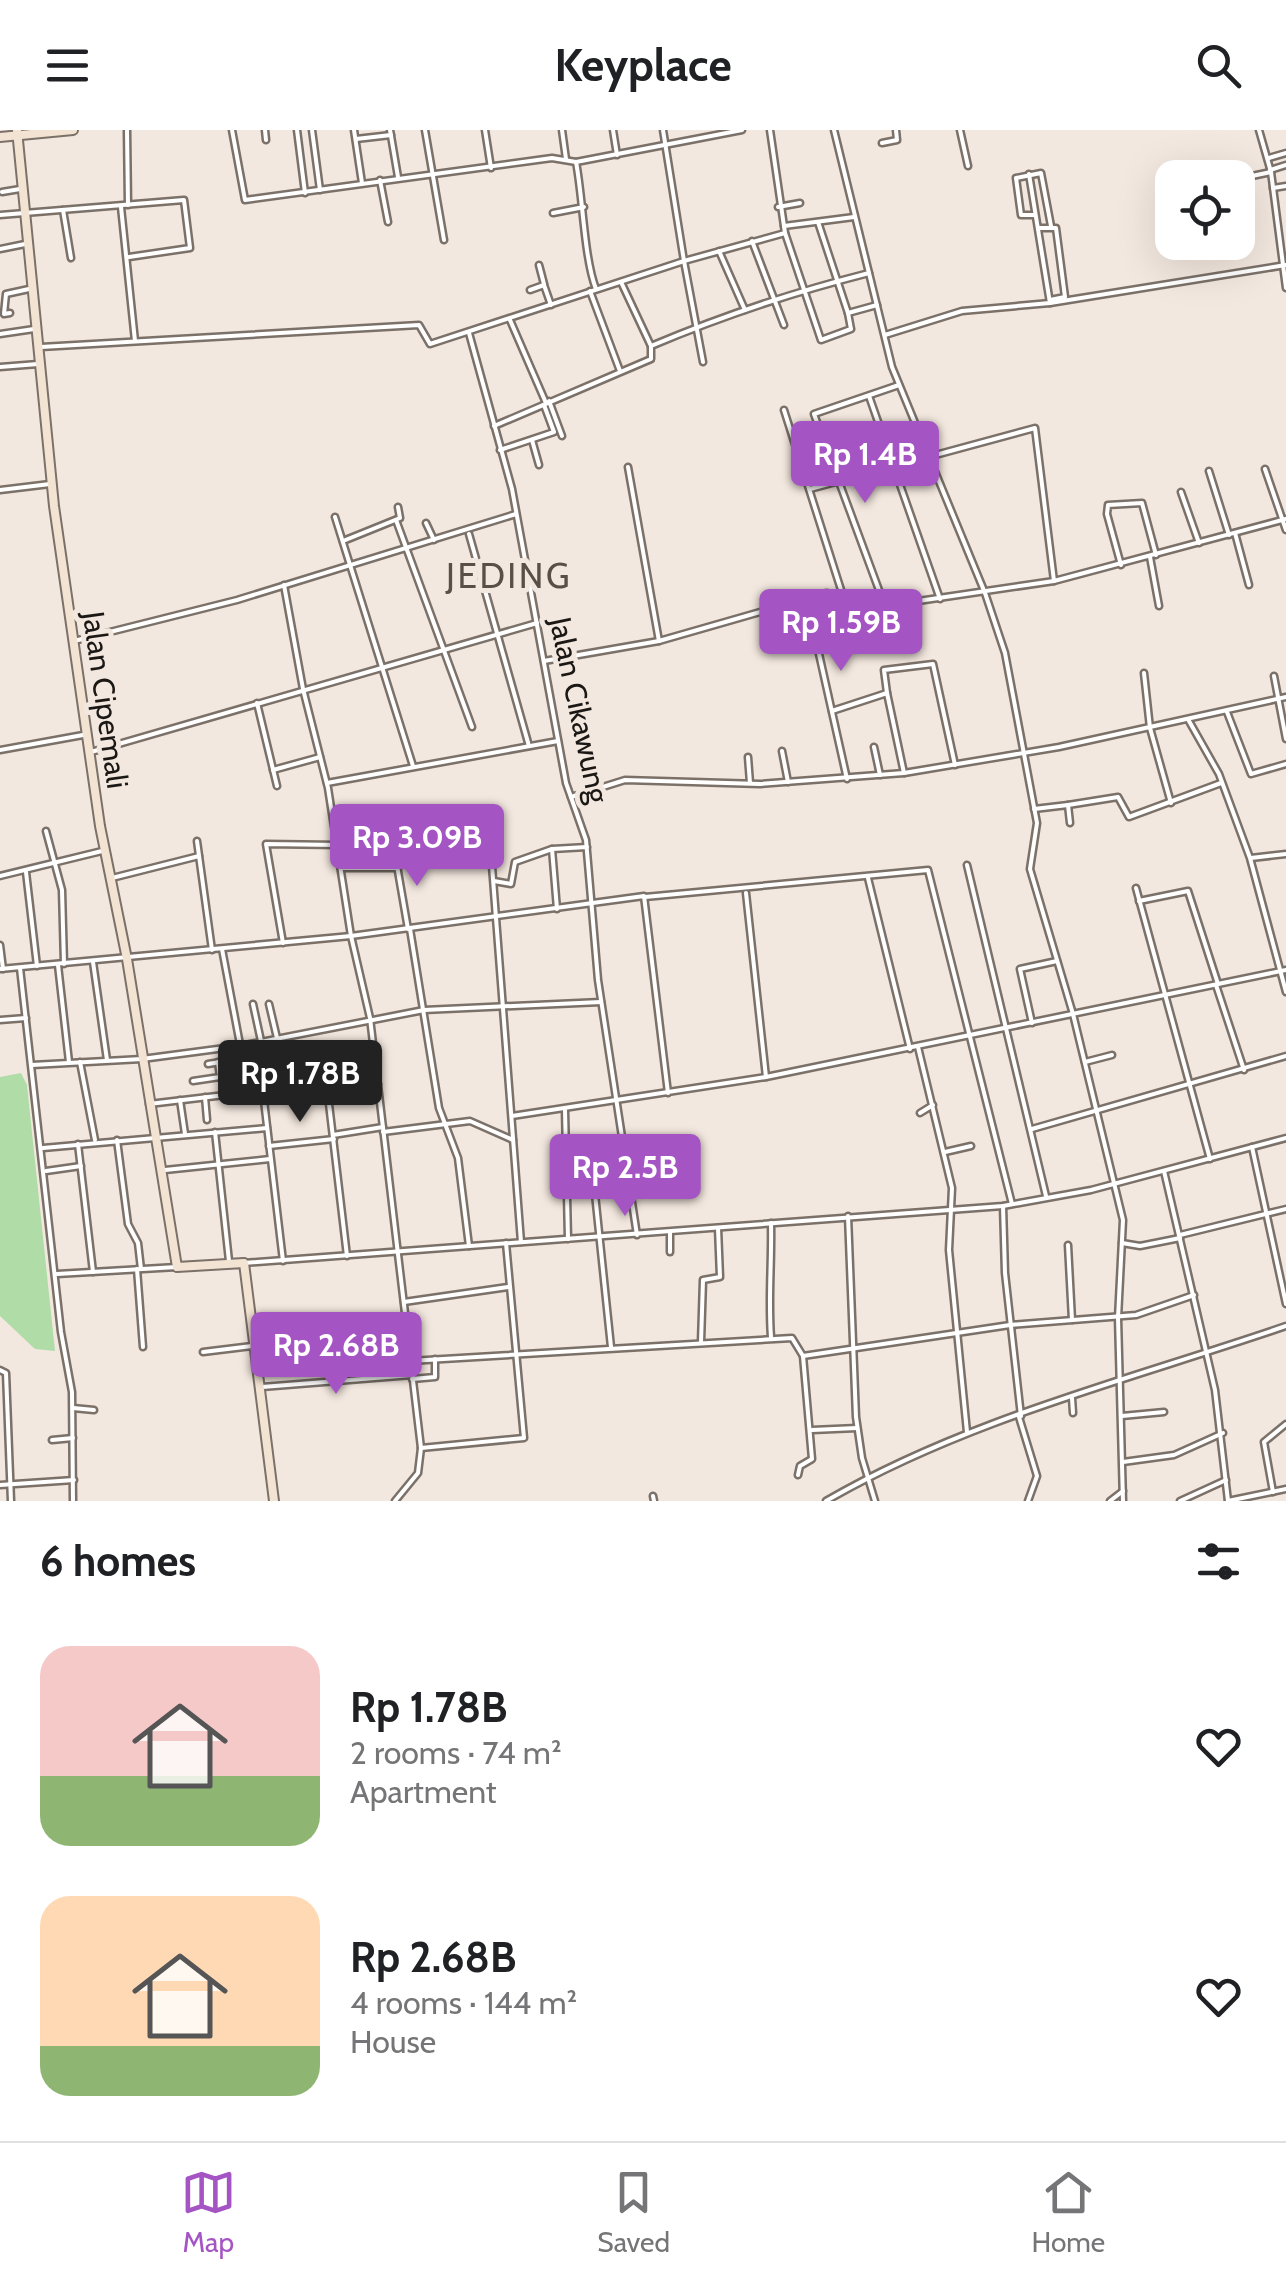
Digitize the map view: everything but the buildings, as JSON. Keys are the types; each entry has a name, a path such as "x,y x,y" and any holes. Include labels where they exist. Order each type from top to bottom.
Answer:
{"main road":[{"path":"0,137 73,130"},
{"name":"Jalan Cipemali","path":"17,133 29,289 51,484 105,851 127,959 178,1267"},
{"path":"178,1267 244,1263 274,1501"}],"street":[{"path":"127,130 125,206 135,342"},
{"path":"232,130 244,199 398,177 566,159 576,162 742,130"},
{"path":"265,130 266,140"},
{"path":"297,130 305,193"},
{"path":"312,130 320,190"},
{"path":"354,130 362,183"},
{"path":"425,130 444,240"},
{"path":"485,130 491,168"},
{"path":"562,130 566,159"},
{"path":"613,130 617,155"},
{"path":"662,130 704,362"},
{"path":"770,130 778,206 821,340 852,328 818,222"},
{"path":"834,130 900,385 986,593 1005,653 1037,828 1030,869 1073,1014 1116,1182 1123,1241 1118,1318 1123,1380 1123,1501"},
{"path":"882,143 896,141 896,130"},
{"path":"960,130 968,166"},
{"path":"1259,130 1274,188 1286,288"},
{"path":"355,139 390,133 398,177"},
{"path":"1268,158 1286,152"},
{"path":"576,162 593,290 620,372"},
{"path":"1255,175 1286,165"},
{"path":"1029,174 1050,302"},
{"path":"1034,215 1021,215 1016,176 1043,174 1051,225"},
{"path":"380,180 388,222"},
{"path":"1274,188 1286,186"},
{"path":"2,192 20,189"},
{"path":"0,215 182,199 186,203 190,248 128,257"},
{"path":"778,206 800,202"},
{"path":"553,213 584,207"},
{"path":"63,210 71,258"},
{"path":"783,226 854,217"},
{"path":"1039,227 1056,228 1065,294 1050,302"},
{"path":"36,348 419,324 430,344 684,260 785,233"},
{"path":"752,241 784,325"},
{"path":"0,249 25,244"},
{"path":"719,251 745,310"},
{"path":"539,264 551,305"},
{"path":"885,335 962,311 1050,302 1284,265"},
{"path":"651,346 774,299 869,274"},
{"path":"494,426 651,359 651,346 621,282"},
{"path":"530,290 544,285"},
{"path":"10,314 4,314 6,294 29,289"},
{"path":"848,313 878,304"},
{"path":"510,319 562,436"},
{"path":"884,324 891,330"},
{"path":"0,334 34,329"},
{"name":"Jalan Cikawung","path":"468,332 516,514 558,741 586,847 601,1002 637,1235"},
{"path":"0,367 38,364"},
{"path":"883,601 814,412 900,385"},
{"path":"869,396 940,599"},
{"path":"500,450 554,432 546,402"},
{"path":"784,410 842,593"},
{"path":"810,489 1036,429 1054,581"},
{"path":"532,440 539,464"},
{"path":"628,466 658,641"},
{"path":"1265,469 1286,530"},
{"path":"1209,471 1249,585"},
{"path":"0,490 51,484"},
{"path":"1181,492 1199,543"},
{"path":"1121,565 1106,508 1142,502 1159,606"},
{"path":"343,541 401,517 398,506"},
{"path":"74,641 122,632 468,532 516,514"},
{"path":"336,518 413,766"},
{"path":"396,520 472,726"},
{"path":"544,661 658,641 776,604 842,593 898,604 1054,581 1284,520"},
{"path":"426,523 434,540"},
{"path":"468,532 529,746"},
{"path":"284,585 339,845 378,1084 421,1448 418,1474 394,1501"},
{"path":"776,604 793,634 815,636 846,779"},
{"path":"0,750 90,742 105,745 537,622"},
{"path":"904,773 884,670 934,666 955,765"},
{"path":"1144,673 1150,728 1171,803"},
{"path":"1274,676 1286,738"},
{"path":"832,711 888,693"},
{"path":"570,797 625,780 750,783 904,773 1189,721 1286,697"},
{"path":"257,703 277,786"},
{"path":"1227,712 1252,774 1286,764"},
{"path":"1189,721 1222,784 1250,858 1286,992"},
{"path":"327,783 558,741"},
{"path":"90,742 105,745"},
{"path":"874,747 880,775"},
{"path":"782,751 788,782"},
{"path":"273,770 320,757"},
{"path":"748,757 750,783"},
{"path":"1034,809 1118,798 1128,817 1222,784"},
{"path":"1068,805 1070,823"},
{"path":"46,830 62,890 60,965 69,1062"},
{"path":"197,841 212,950"},
{"path":"283,943 266,844 339,845"},
{"path":"493,881 511,884 516,860 552,850 586,847"},
{"path":"552,850 557,909"},
{"path":"0,876 105,851"},
{"path":"395,854 440,1108 458,1158 469,1246"},
{"path":"1250,858 1286,854"},
{"path":"111,878 199,856"},
{"path":"967,865 1046,1198"},
{"path":"492,866 520,1242"},
{"path":"342,868 397,868"},
{"path":"26,870 37,966"},
{"path":"0,945 1,969 60,965 351,936 590,902 928,870 1012,1204"},
{"path":"868,878 910,1049"},
{"path":"1136,888 1210,1159"},
{"path":"746,890 766,1077"},
{"path":"1140,902 1188,891 1244,1070"},
{"path":"646,897 668,1093"},
{"path":"222,949 248,1091 378,1084"},
{"path":"93,962 108,1060"},
{"path":"1032,1023 1020,969 1057,962"},
{"path":"20,968 73,1408 73,1501"},
{"path":"512,1116 766,1077 1283,970"},
{"path":"32,1065 142,1059 240,1046 424,1010 601,1002"},
{"path":"253,1004 261,1041"},
{"path":"269,1004 276,1038"},
{"path":"0,1020 26,1018"},
{"path":"231,1047 235,1072"},
{"path":"918,1047 952,1188 949,1212 955,1334 967,1434"},
{"path":"1085,1062 1112,1055"},
{"path":"1032,1129 1286,1056"},
{"path":"208,1064 233,1060"},
{"path":"80,1062 95,1142"},
{"path":"193,1081 220,1077 218,1062"},
{"path":"328,1087 347,1256"},
{"path":"263,1092 283,1261"},
{"path":"149,1104 225,1095"},
{"path":"204,1097 207,1120"},
{"path":"180,1100 185,1134"},
{"path":"920,1112 933,1106"},
{"path":"565,1110 568,1239"},
{"path":"269,1146 474,1121 514,1140"},
{"path":"41,1148 267,1128"},
{"path":"215,1132 230,1266"},
{"path":"244,1263 1004,1206 1164,1171 1286,1138"},
{"path":"117,1140 128,1224 138,1242 143,1346"},
{"path":"78,1144 93,1272"},
{"path":"945,1152 971,1146"},
{"path":"1252,1147 1286,1304"},
{"path":"160,1171 271,1158"},
{"path":"44,1171 81,1166"},
{"path":"1164,1171 1207,1353 1222,1433 1228,1501 1286,1489"},
{"path":"594,1194 611,1347"},
{"path":"1004,1206 1019,1416 1037,1476 1028,1501"},
{"path":"1123,1241 1140,1246 1286,1210"},
{"path":"848,1216 858,1428 875,1501"},
{"path":"771,1223 772,1275 767,1291 771,1337"},
{"path":"700,1342 703,1280 720,1277 718,1228"},
{"path":"670,1232 670,1252"},
{"path":"421,1448 523,1439 506,1243"},
{"path":"1068,1245 1072,1320"},
{"path":"56,1274 178,1267"},
{"path":"403,1302 508,1287"},
{"path":"803,1356 852,1352 1010,1325 1118,1318 1163,1308 1194,1295"},
{"path":"826,1501 867,1476 967,1434 1286,1326"},
{"path":"410,1361 792,1338 803,1356 812,1462 800,1466 798,1475"},
{"path":"203,1352 252,1346"},
{"path":"257,1387 435,1377 435,1360"},
{"path":"0,1370 6,1373 11,1501"},
{"path":"1072,1398 1074,1413"},
{"path":"73,1408 94,1410"},
{"path":"1122,1416 1164,1412"},
{"path":"1274,1492 1264,1442 1286,1424"},
{"path":"810,1430 858,1428"},
{"path":"1122,1462 1174,1455 1222,1433"},
{"path":"52,1440 73,1438"},
{"path":"0,1485 74,1480"},
{"path":"1180,1501 1226,1480"},
{"path":"1110,1501 1123,1492"}],"green space":[{"path":"21,1073 27,1085 55,1351 35,1349 0,1316 0,1077"}],"district":[{"name":"JEDING","path":"509,576"}]}
